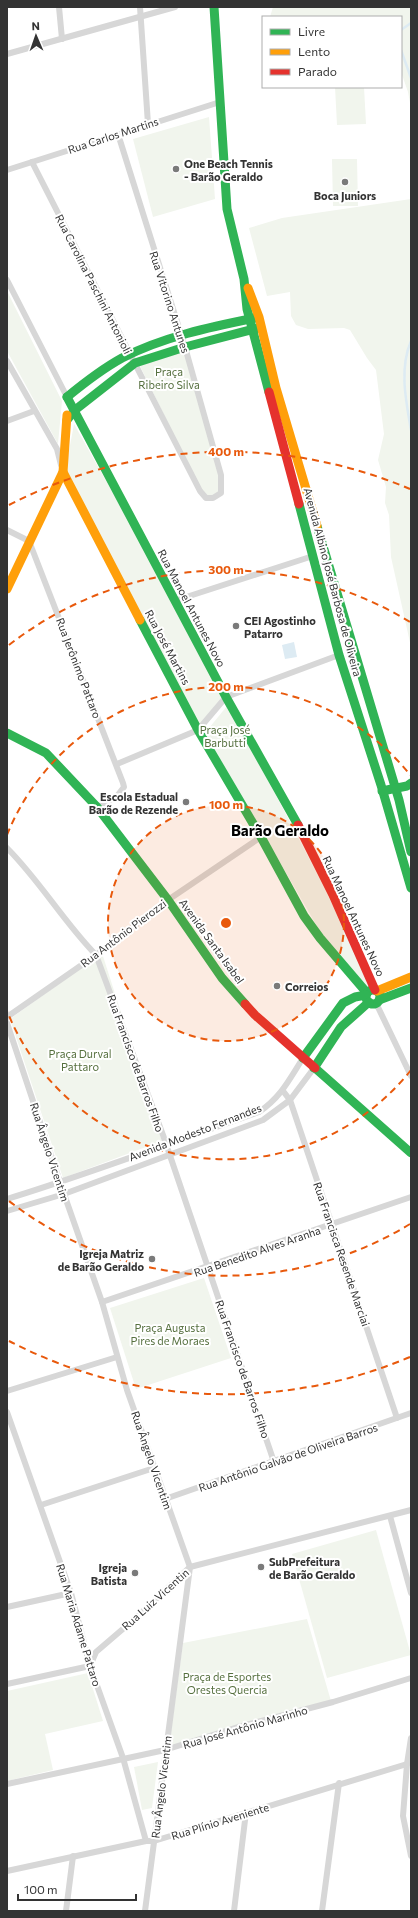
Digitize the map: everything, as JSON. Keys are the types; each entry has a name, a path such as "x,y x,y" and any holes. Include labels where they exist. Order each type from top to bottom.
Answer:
{"street":[{"path":"59,7 62,39"},
{"path":"140,7 148,124"},
{"path":"7,54 175,7"},
{"name":"Avenida Albino José Barbosa de Oliveira","path":"214,7 227,209 244,279 249,319 257,328 276,388 396,789 408,832 410,848"},
{"name":"Rua Carlos Martins","path":"7,170 220,102"},
{"name":"Rua Vitorino Antunes","path":"118,134 180,337 185,347 222,482 221,492 212,498 206,498 200,491"},
{"name":"Rua Carolina Paschini Antonioli","path":"32,162 200,491"},
{"name":"Avenida Albino José Barbosa de Oliveira","path":"244,279 259,317 257,328 339,655 411,888"},
{"name":"Rua Manoel Antunes Novo","path":"7,280 174,601 298,825 333,896 373,996"},
{"path":"7,589 63,472 67,420 67,397 79,387 130,354 180,337 259,317"},
{"path":"67,420 75,410 135,363 185,347 257,328"},
{"name":"Rua José Martins","path":"7,360 34,411 57,449 63,472 198,730 261,837 304,916 320,938 373,996 411,1076"},
{"path":"7,421 34,411"},
{"path":"7,530 29,541"},
{"name":"Rua Jerônimo Pattaro","path":"29,541 117,764 124,787 117,796 97,807"},
{"path":"174,601 313,556"},
{"path":"117,764 198,730 226,697 339,655"},
{"name":"Avenida Santa Isabel","path":"7,733 46,753 97,807 168,900 222,978 255,1015 411,1153"},
{"path":"382,791 410,787"},
{"path":"390,819 408,832"},
{"name":"Rua Antônio Pierozzi","path":"7,1017 96,954 168,900 261,837"},
{"name":"Rua Francisco de Barros Filho","path":"7,848 22,863 82,940 96,954 166,1144 274,1462"},
{"name":"Avenida Modesto Fernandes","path":"7,1211 64,1194 170,1156 263,1120 290,1100 314,1068 341,1027 373,996 411,977"},
{"name":"Avenida Modesto Fernandes","path":"7,1199 60,1183 259,1112 283,1091 303,1058 343,1003 355,997 373,996 411,988"},
{"name":"Rua Ângelo Vicentim","path":"7,1022 60,1183 102,1302 117,1357 154,1468 190,1567 145,1911"},
{"name":"Rua Francisca Resende Marciai","path":"283,1091 290,1100 397,1418"},
{"name":"Rua Benedito Alves Aranha","path":"102,1302 209,1268 411,1197"},
{"path":"7,1391 117,1357"},
{"name":"Rua Maria Adame Pattaro","path":"7,1412 41,1504 71,1593 90,1666 123,1758 146,1840"},
{"name":"Rua Antônio Galvão de Oliveira Barros","path":"165,1499 411,1413"},
{"path":"41,1504 154,1468"},
{"name":"Rua Luiz Vicentin","path":"90,1666 96,1652 138,1616 190,1567 411,1510"},
{"path":"390,1516 411,1593"},
{"path":"7,1607 71,1593"},
{"path":"7,1684 90,1666"},
{"name":"Rua José Antônio Marinho","path":"7,1784 165,1750 238,1727 333,1702 411,1678"},
{"path":"411,1738 407,1764 403,1816 411,1856"},
{"name":"Rua Plínio Aveniente","path":"7,1871 146,1840 154,1841 339,1783 407,1764"},
{"path":"322,1911 339,1783"},
{"path":"234,1911 246,1812"},
{"path":"66,1911 73,1856"}],"green space":[{"path":"273,7 411,7 411,108 408,92 402,75 402,16 270,16"},
{"path":"335,88 364,88 366,124 337,125"},
{"name":"One Beach Tennis - Barão Geraldo","path":"209,117 215,199 153,217 133,139"},
{"name":"Boca Juniors","path":"332,159 357,159 358,206 333,206"},
{"path":"411,199 411,647 391,557 389,515 385,503 386,487 378,460 384,434 376,370 350,330 344,328 308,329 296,325 291,316 290,292 267,296 249,228 282,218"},
{"path":"7,291 62,401 58,444 7,351"},
{"name":"Praça Ribeiro Silva","path":"184,348 220,475 220,492 212,496 203,494 139,364"},
{"path":"74,424 174,601 226,697 199,726 65,472"},
{"name":"Praça José Barbutti","path":"227,706 320,879 371,985 366,988 321,933 205,733"},
{"name":"Praça Durval Pattaro","path":"102,953 162,1141 63,1178 10,1019"},
{"name":"Praça Augusta Pires de Moraes","path":"204,1278 231,1358 136,1389 110,1308"},
{"path":"376,1530 411,1655 327,1678 292,1554"},
{"name":"Praça de Esportes Orestes Quercia","path":"307,1619 331,1701 169,1746 183,1643"},
{"path":"88,1673 103,1721 45,1734 53,1770 7,1781 7,1691"},
{"path":"158,1762 152,1808 142,1810 134,1767"}],"shaded area":[{"path":"294,642 297,657 285,659 282,645"}],"waterway":[{"path":"402,29 411,23"},
{"path":"402,53 411,78"},
{"path":"411,341 407,352 404,374 411,430"}],"traffic: fast":[{"path":"214,7 227,209 244,279 247,309 269,392"},
{"path":"67,397 107,367 122,358 154,344 170,338 255,318"},
{"path":"67,420 75,410 135,363 185,347 258,328"},
{"path":"67,397 226,697 298,825"},
{"path":"299,504 339,655 381,785 411,888"},
{"path":"317,526 399,800 411,852"},
{"path":"140,620 198,730 261,837 304,916 320,938 367,993"},
{"path":"7,733 46,753 97,807 168,900 222,978 245,1004"},
{"path":"382,791 407,786 411,783"},
{"path":"379,1000 411,988"},
{"path":"373,990 378,992 380,997 378,1002 373,1004 368,1002 366,997 368,992 373,990"},
{"path":"303,1058 343,1003 355,997 366,995"},
{"path":"314,1068 341,1027 369,1002"},
{"path":"315,1068 411,1153"}],"traffic: slow":[{"path":"248,288 259,317 276,388 317,526"},
{"path":"7,589 63,472 67,415"},
{"path":"63,472 140,620"},
{"path":"377,991 411,977"}],"traffic: jam":[{"path":"269,392 299,504"},
{"path":"298,825 333,895 375,990"},
{"path":"245,1004 255,1015 315,1068"}],"place":[{"name":"One Beach Tennis - Barão Geraldo","path":"176,169"},
{"name":"Boca Juniors","path":"345,182"},
{"name":"CEI Agostinho Patarro","path":"236,626"},
{"name":"Escola Estadual Barão de Rezende","path":"186,802"},
{"name":"Correios","path":"277,986"},
{"name":"Igreja Matriz de Barão Geraldo","path":"152,1259"},
{"name":"SubPrefeitura de Barão Geraldo","path":"261,1567"},
{"name":"Igreja Batista","path":"135,1573"}],"district":[{"name":"Barão Geraldo","path":"280,830"}]}
